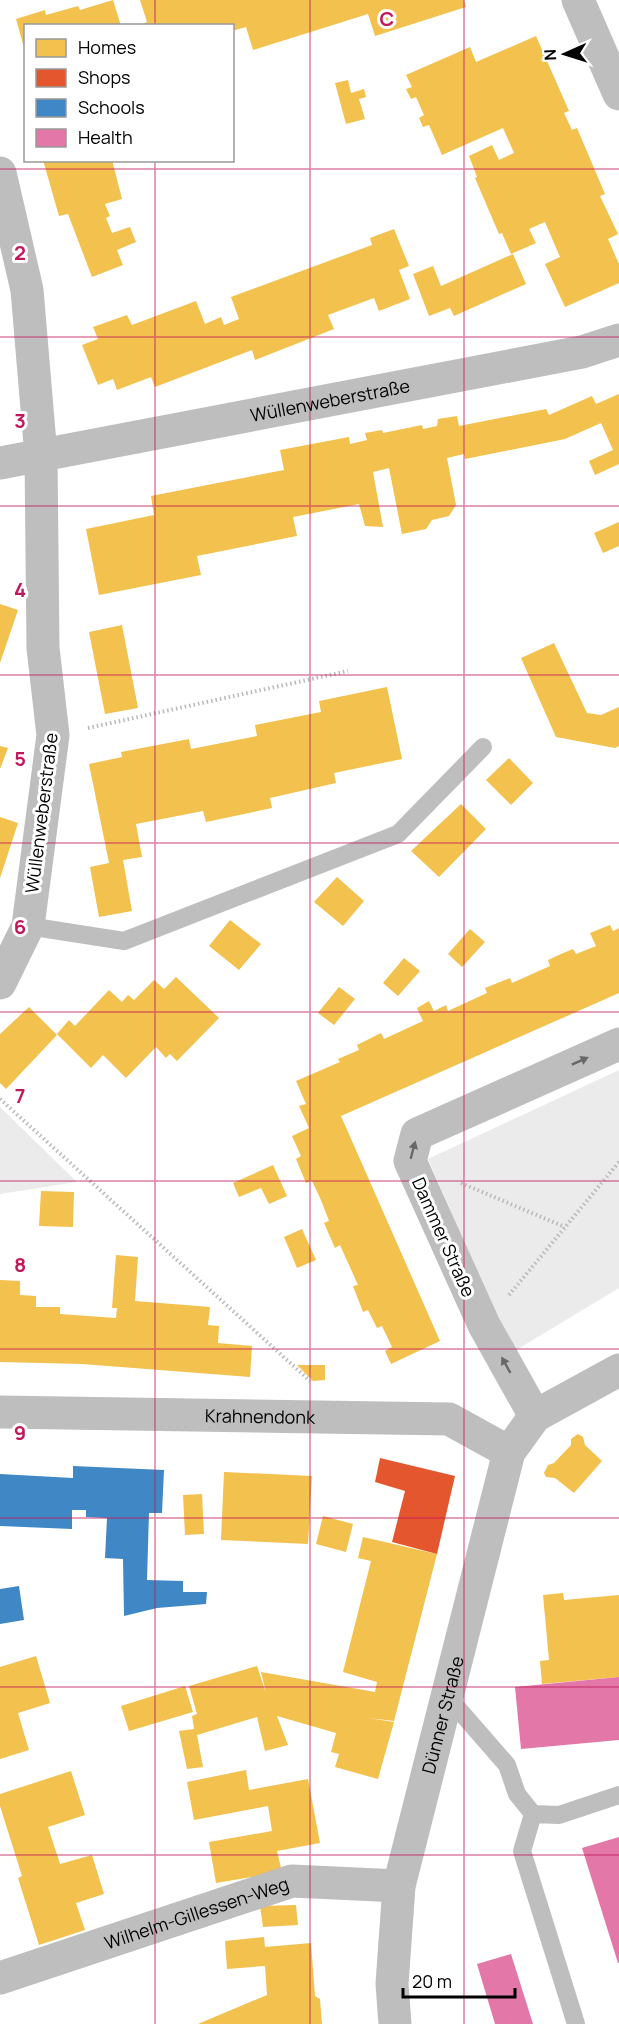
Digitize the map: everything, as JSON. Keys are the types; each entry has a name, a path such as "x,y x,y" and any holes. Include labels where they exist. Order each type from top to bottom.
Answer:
{"street":[{"path":"578,0 619,94"},
{"name":"Wüllenweberstraße","path":"0,173 27,290 40,456 43,648 53,735 28,926 0,984"},
{"name":"Wüllenweberstraße","path":"0,464 582,352 619,340"},
{"name":"Dammer Straße","path":"535,1416 484,1325 410,1161 417,1134 619,1044"},
{"path":"535,1416 619,1370"},
{"name":"Krahnendonk","path":"0,1412 335,1415 449,1419 509,1452"},
{"name":"Dünner Straße","path":"395,2024 393,1974 399,1886 509,1452 535,1416"},
{"name":"Wilhelm-Gillessen-Weg","path":"0,1978 292,1881 399,1886"}],"lane":[{"path":"28,926 124,941 398,834 483,747"},
{"path":"446,1695 507,1765 517,1794 533,1814 559,1815 619,1795"},
{"path":"533,1814 522,1851 576,2024"}],"path":[{"path":"53,735 348,671"},
{"path":"0,1099 313,1384 335,1415"},
{"path":"410,1161 565,1227"},
{"path":"484,1325 619,1162"}],"shaded area":[{"path":"619,1070 619,1288 513,1352 428,1159"},
{"path":"0,1107 77,1182 0,1194"}],"building: Homes":[{"path":"113,0 120,24 24,24 24,47 16,19 45,10 46,15 78,6 80,10"},
{"path":"140,0 464,0 466,7 375,36 368,14 253,50 246,27 234,30 234,24 142,24 147,22"},
{"path":"536,36 569,111 564,113 572,130 577,128 605,194 600,196 618,234 608,239 619,264 619,283 565,307 545,264 560,257 545,222 529,229 536,243 511,254 502,233 499,234 475,178 477,177 469,156 492,145 499,160 514,153 503,128 442,155 429,125 423,127 419,118 424,115 416,97 411,99 406,89 412,87 406,75 470,47 476,62"},
{"path":"348,80 351,93 364,89 366,97 359,99 365,119 346,124 335,83"},
{"path":"44,162 113,162 122,199 105,204 110,216 106,218 112,233 130,227 136,242 117,250 123,265 92,277 68,214 59,216"},
{"path":"394,229 409,266 399,270 410,299 379,311 374,298 328,315 334,329 255,360 252,350 155,387 151,377 117,390 113,379 98,385 82,345 98,339 93,327 127,315 132,325 196,301 205,324 221,317 224,325 239,319 231,297 372,245 370,238"},
{"path":"513,254 526,284 454,316 450,308 429,316 413,274 433,266 441,286"},
{"path":"619,394 619,464 595,475 589,461 613,450 601,423 565,439 465,459 464,454 447,458 456,505 449,516 432,520 426,529 402,534 389,468 373,472 383,527 365,526 359,504 293,517 297,536 197,556 201,575 99,595 86,529 154,515 151,496 284,470 280,450 349,437 350,444 367,440 365,433 382,430 383,433 422,425 423,429 437,426 438,419 457,416 459,426 546,409 549,415 592,396 596,404"},
{"path":"619,522 619,546 603,553 594,533"},
{"path":"0,604 18,610 0,663"},
{"path":"122,625 138,708 105,714 89,632"},
{"path":"554,643 587,713 601,715 619,707 619,746 615,748 556,737 521,658"},
{"path":"387,687 402,759 334,773 336,783 270,798 272,808 206,822 203,811 136,824 142,857 123,860 132,911 99,917 90,867 109,863 89,764 122,757 121,752 189,739 191,749 257,736 255,725 321,712 319,701"},
{"path":"0,746 8,748 0,769"},
{"path":"509,758 533,783 511,805 486,780"},
{"path":"461,804 486,829 439,877 411,851"},
{"path":"0,817 18,823 0,878"},
{"path":"337,877 364,901 343,926 314,902"},
{"path":"230,920 261,944 239,970 209,946"},
{"path":"610,925 613,931 619,928 619,993 341,1116 440,1341 391,1364 385,1351 392,1347 382,1326 377,1328 368,1310 363,1312 353,1286 358,1285 340,1245 335,1248 324,1223 329,1221 321,1200 312,1181 306,1183 296,1159 301,1156 292,1136 309,1128 299,1106 306,1104 296,1081 340,1062 338,1059 359,1050 357,1045 381,1033 384,1039 423,1021 417,1008 429,1001 434,1011 446,1005 448,1011 487,993 485,988 510,978 512,983 550,966 548,960 561,954 573,949 576,954 596,946 590,933"},
{"path":"470,929 485,942 462,967 448,954"},
{"path":"404,958 420,971 398,996 383,983"},
{"path":"176,977 219,1018 177,1061 170,1054 166,1058 156,1047 126,1078 103,1055 91,1068 57,1034 69,1020 75,1026 109,990 122,1002 128,995 134,1000 154,980 164,989"},
{"path":"339,987 355,999 334,1025 318,1013"},
{"path":"29,1007 57,1035 6,1089 0,1083 0,1034"},
{"path":"273,1165 287,1196 269,1204 261,1188 239,1197 233,1183"},
{"path":"41,1191 74,1192 73,1227 39,1226"},
{"path":"302,1229 316,1260 297,1268 284,1237"},
{"path":"116,1255 138,1257 135,1301 210,1307 208,1325 219,1326 218,1343 252,1346 250,1377 82,1364 0,1362 0,1280 20,1281 20,1295 36,1296 36,1307 60,1307 60,1314 116,1318 117,1308 112,1308"},
{"path":"297,1365 325,1365 325,1380 313,1381"},
{"path":"578,1434 583,1437 585,1445 602,1461 574,1493 555,1478 546,1477 544,1473 548,1465 554,1463 571,1445 571,1439"},
{"path":"224,1472 312,1476 308,1544 221,1540"},
{"path":"202,1494 204,1534 185,1535 183,1495"},
{"path":"323,1516 353,1524 346,1552 316,1544"},
{"path":"363,1537 437,1554 394,1721 368,1718 394,1722 378,1779 335,1767 339,1754 331,1752 336,1733 277,1716 288,1745 265,1751 257,1717 197,1735 203,1767 187,1769 179,1731 194,1729 192,1716 197,1714 189,1686 257,1666 266,1693 261,1672 375,1692 377,1682 343,1672 371,1561 358,1558"},
{"path":"563,1593 564,1600 619,1595 619,1677 542,1684 540,1661 549,1660 543,1595"},
{"path":"36,1656 50,1703 18,1713 29,1750 0,1759 0,1667"},
{"path":"185,1686 193,1712 129,1731 121,1706"},
{"path":"246,1770 249,1790 308,1779 320,1843 277,1851 282,1872 216,1883 209,1842 272,1831 268,1806 194,1820 187,1782"},
{"path":"71,1771 85,1815 48,1827 60,1864 92,1855 104,1894 76,1903 85,1930 39,1945 18,1878 22,1876 0,1806 0,1794"},
{"path":"296,1905 298,1925 263,1927 260,1906"},
{"path":"264,1937 265,1947 311,1943 315,1996 320,1999 322,2024 198,2024 267,1995 265,1966 227,1969 225,1941"}],"building: Shops":[{"path":"380,1458 455,1476 437,1554 392,1542 405,1491 375,1482"}],"building: Schools":[{"path":"73,1466 164,1470 162,1513 149,1513 147,1580 183,1581 183,1592 207,1592 206,1604 157,1608 124,1616 123,1559 105,1558 107,1518 86,1517 86,1510 72,1510 72,1529 0,1526 0,1474 73,1478"},
{"path":"19,1586 24,1620 0,1624 0,1589"}],"building: Health":[{"path":"619,1677 619,1740 521,1749 515,1687"},
{"path":"619,1837 619,1963 618,1963 582,1848"},
{"path":"511,1954 533,2024 495,2024 477,1964"}]}
